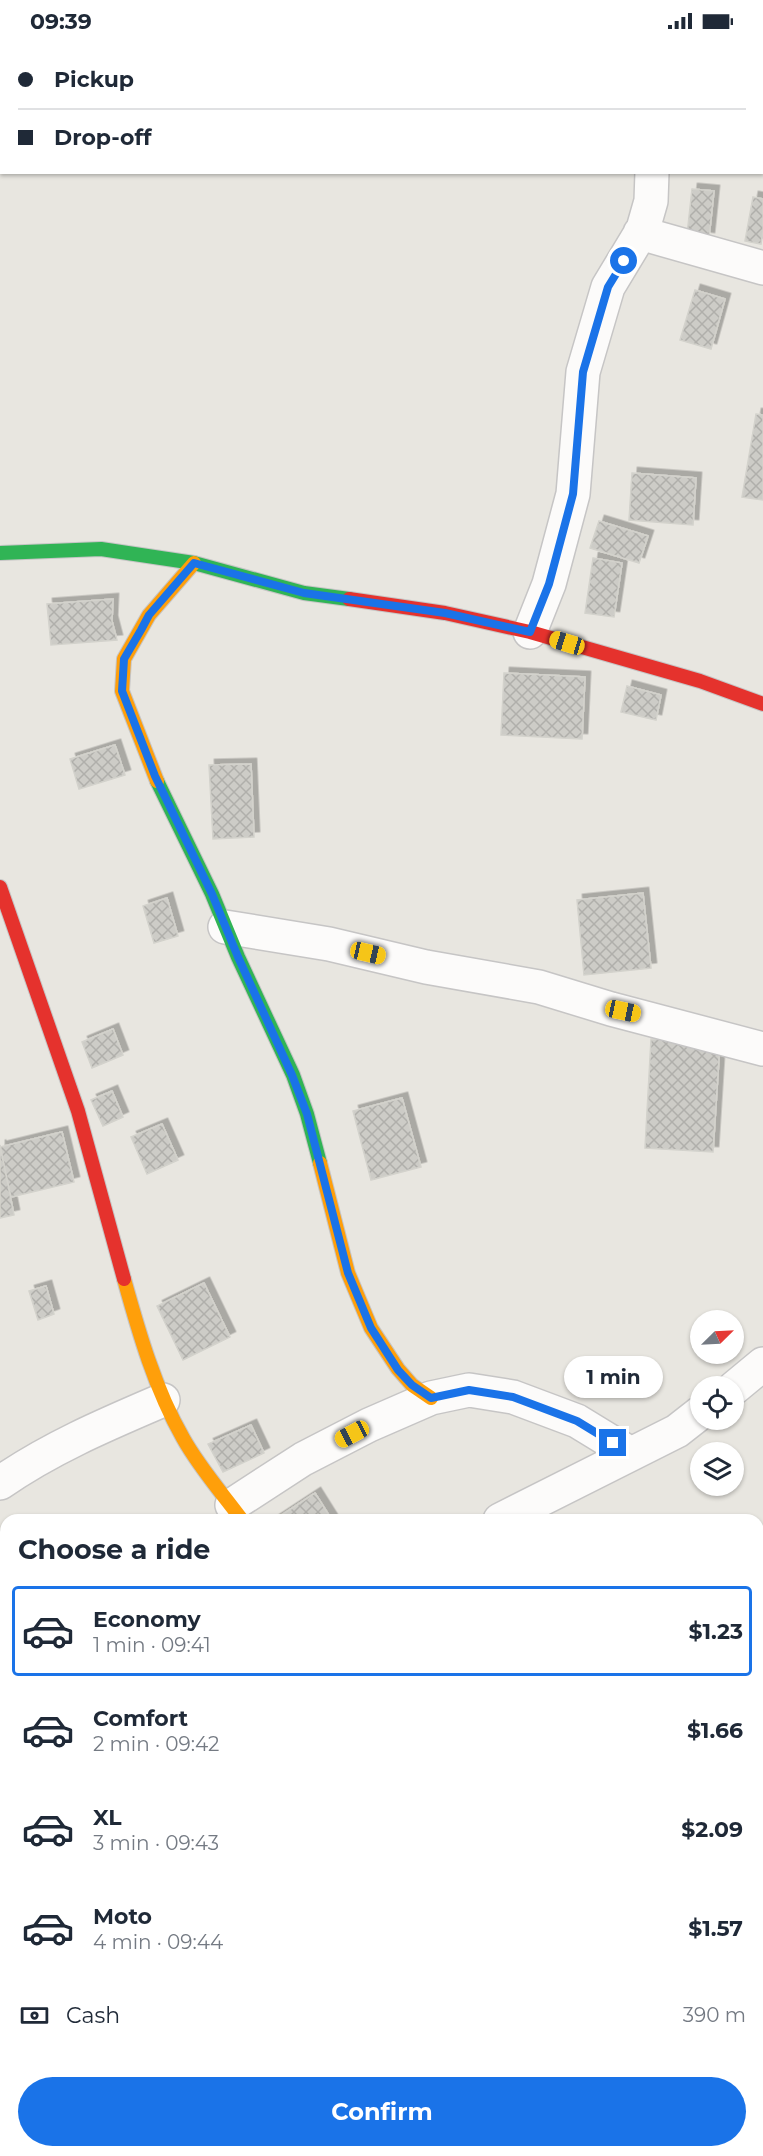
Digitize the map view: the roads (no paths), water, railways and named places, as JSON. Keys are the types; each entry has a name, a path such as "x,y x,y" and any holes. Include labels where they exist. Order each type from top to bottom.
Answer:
{"street":[{"path":"530,632 549,584 573,494 583,372 608,287 640,233 651,201 652,174"},
{"path":"640,233 763,268"},
{"path":"0,553 101,549 194,563 304,593 445,613 530,632 700,681 763,704"},
{"path":"194,563 149,615 124,659 122,691 155,776 292,1075 307,1114 348,1273 371,1328 398,1370 412,1385 431,1398"},
{"path":"0,887 78,1111 131,1303 163,1400 183,1440 237,1512 303,1459 369,1425 431,1398 469,1390 513,1397 577,1421 631,1454"},
{"path":"225,927 329,944 426,967 539,987 611,1009 763,1049"},
{"path":"744,1380 763,1364"},
{"path":"0,1483 28,1463 92,1431 163,1400"},
{"path":"512,1514 677,1431 690,1421"}]}
